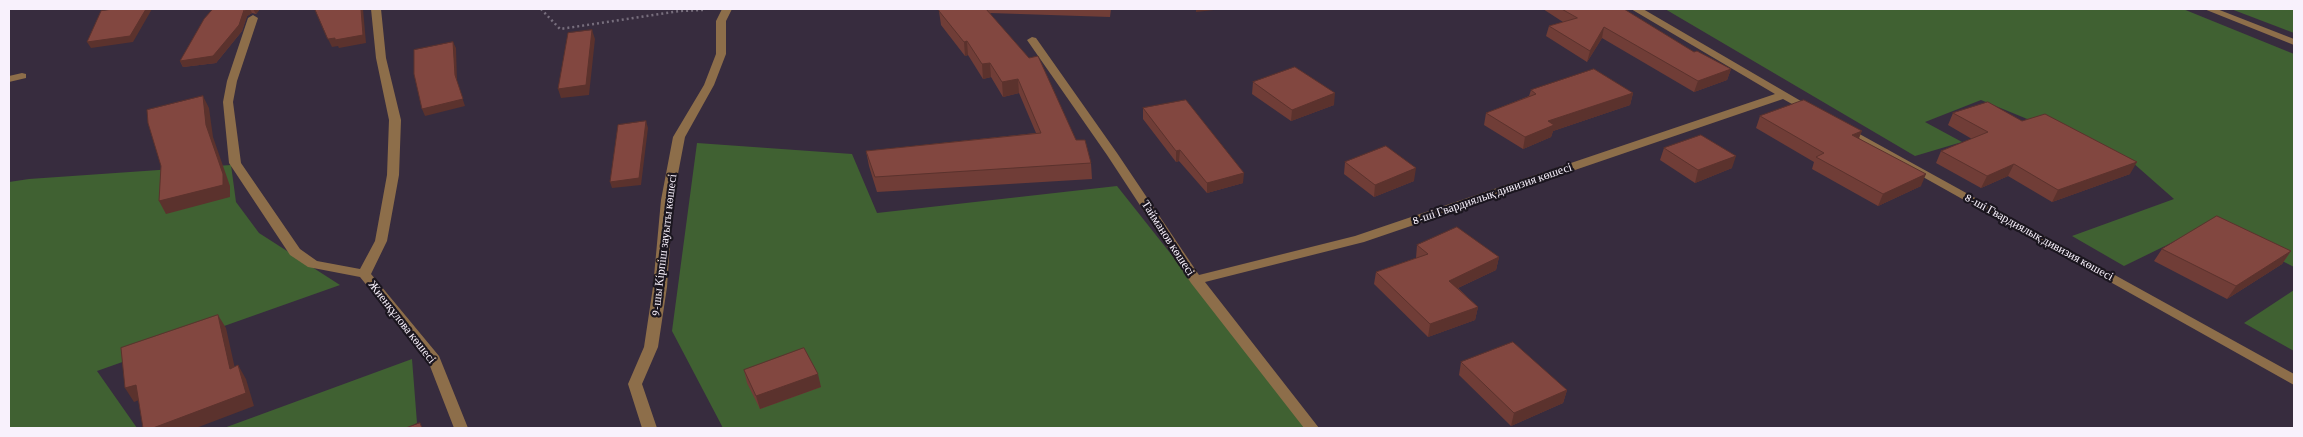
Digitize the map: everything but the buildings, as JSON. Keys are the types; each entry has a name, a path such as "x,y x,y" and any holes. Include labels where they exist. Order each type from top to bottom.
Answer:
{"street":[{"name":"Жиенқұлова көшесі","path":"376,9 381,58 395,120 393,175 381,241 364,274 434,359 462,428"},
{"name":"9-шы Кірпіш зауыты көшесі","path":"649,428 635,384 651,347 660,287 669,191 679,137 709,85 721,54 721,21 727,9"},
{"name":"8-ші Гвардиялық дивизия көшесі","path":"1636,9 1783,95 2294,380"},
{"path":"2209,9 2294,42"},
{"path":"253,18 232,81 228,102 235,163 295,252 313,264 364,274"},
{"name":"Тайманов көшесі","path":"1032,40 1114,155 1196,280 1312,428"},
{"path":"9,79 22,76"},
{"name":"8-ші Гвардиялық дивизия көшесі","path":"1196,280 1359,239 1783,95"}],"path":[{"path":"541,9 560,29 680,11 708,10"}],"green space":[{"path":"1665,9 2183,9 2294,54 2294,267 2210,224 2124,266 2072,236 2174,199 2132,162 1981,100 1925,122 1962,142 1915,156"},
{"path":"2231,9 2294,9 2294,33"},
{"path":"697,143 852,154 877,213 1117,186 1309,428 723,428 672,331"},
{"path":"231,165 236,202 259,233 340,285 97,371 137,428 9,428 9,182"},
{"path":"2294,290 2294,351 2244,323"},
{"path":"412,359 417,423 408,428 224,428"}]}
